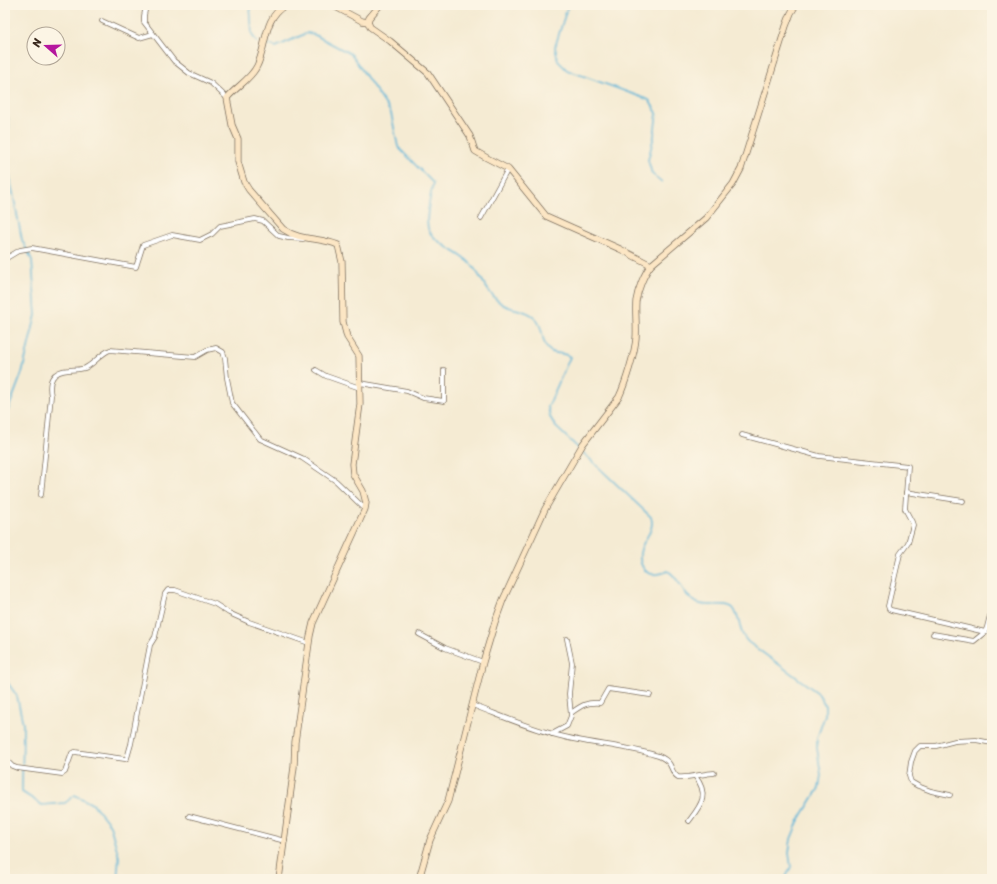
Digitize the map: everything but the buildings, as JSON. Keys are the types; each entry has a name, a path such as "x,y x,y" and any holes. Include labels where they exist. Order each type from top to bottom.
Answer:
{"street":[{"path":"146,5 144,22 174,62 189,73 211,83 227,98 232,125 238,140 238,162 244,182 249,190 290,234 309,239"},
{"path":"227,98 252,74 258,65 268,27 274,16 286,5"},
{"path":"332,5 362,21 368,22"},
{"path":"380,5 369,18 368,22 370,27 390,41 428,73 470,136 475,151 508,169 546,216 652,265"},
{"path":"419,879 433,833 448,801 483,662 503,600 545,509 580,449 619,398 623,389 636,341 636,301 642,280 647,270 706,218 733,184 741,170 786,26 796,5"},
{"path":"102,21 139,38 153,34"},
{"path":"481,218 508,169"},
{"path":"5,259 20,250 32,248 136,267 142,245 172,235 200,240 212,234 220,226 255,219 263,221 279,236 329,241 338,245 342,262 343,322 347,337 359,356 360,404 352,464 353,474 363,491 366,502 365,509 313,623 295,742 295,764 279,879"},
{"path":"41,495 51,396 49,385 51,378 66,370 86,368 104,352 110,350 195,357 207,350 216,348 223,352 225,358 232,402 260,439 302,458 336,481 365,509"},
{"path":"316,370 326,376 360,386 406,391 423,398 444,401 444,370"},
{"path":"742,435 819,456 908,466 904,509 913,525 909,540 900,554 888,606 889,609 985,632"},
{"path":"906,492 963,501"},
{"path":"5,758 12,766 17,768 62,774 65,772 72,753 75,752 124,759 127,758 150,645 155,638 164,594 168,590 175,590 215,604 229,613 249,622 309,642"},
{"path":"933,634 974,640 985,632 990,616 992,616"},
{"path":"419,634 444,648 483,662"},
{"path":"552,734 568,726 571,716 568,694 572,662 567,639"},
{"path":"570,713 584,704 591,702 600,703 608,689 650,695"},
{"path":"472,705 552,734 656,755 668,762 675,774 679,777 714,773"},
{"path":"950,795 931,791 911,782 909,776 914,751 920,746 936,746 955,741 976,740 992,742"},
{"path":"689,821 702,803 702,785 695,776"},
{"path":"189,816 285,841"}],"waterway":[{"path":"250,5 252,35 257,42"},
{"path":"568,5 555,47 558,61 567,70 649,100 657,113 654,136 648,160 652,174 662,182"},
{"path":"774,5 785,8"},
{"path":"267,44 276,47 307,33 313,34 351,54 391,113 398,147 433,183 427,221 429,231 436,239 473,266 496,300 506,306 526,312 533,316 539,324 545,344 550,351 570,357 548,407 550,417 556,427 651,517 651,530 640,553 641,564 645,571 652,574 668,571 676,579 688,597 697,603 706,605 726,605 733,608 737,614 743,635 748,642 818,693 825,705 825,715 817,738 821,775 819,788 798,822 791,839 789,853 791,867 785,879"},
{"path":"5,103 9,126 5,152 22,240 32,260 36,315 22,373 5,418"},
{"path":"5,679 17,696 23,724 22,792 42,805 65,803 75,795 94,805 110,825 119,857 117,879"}]}
